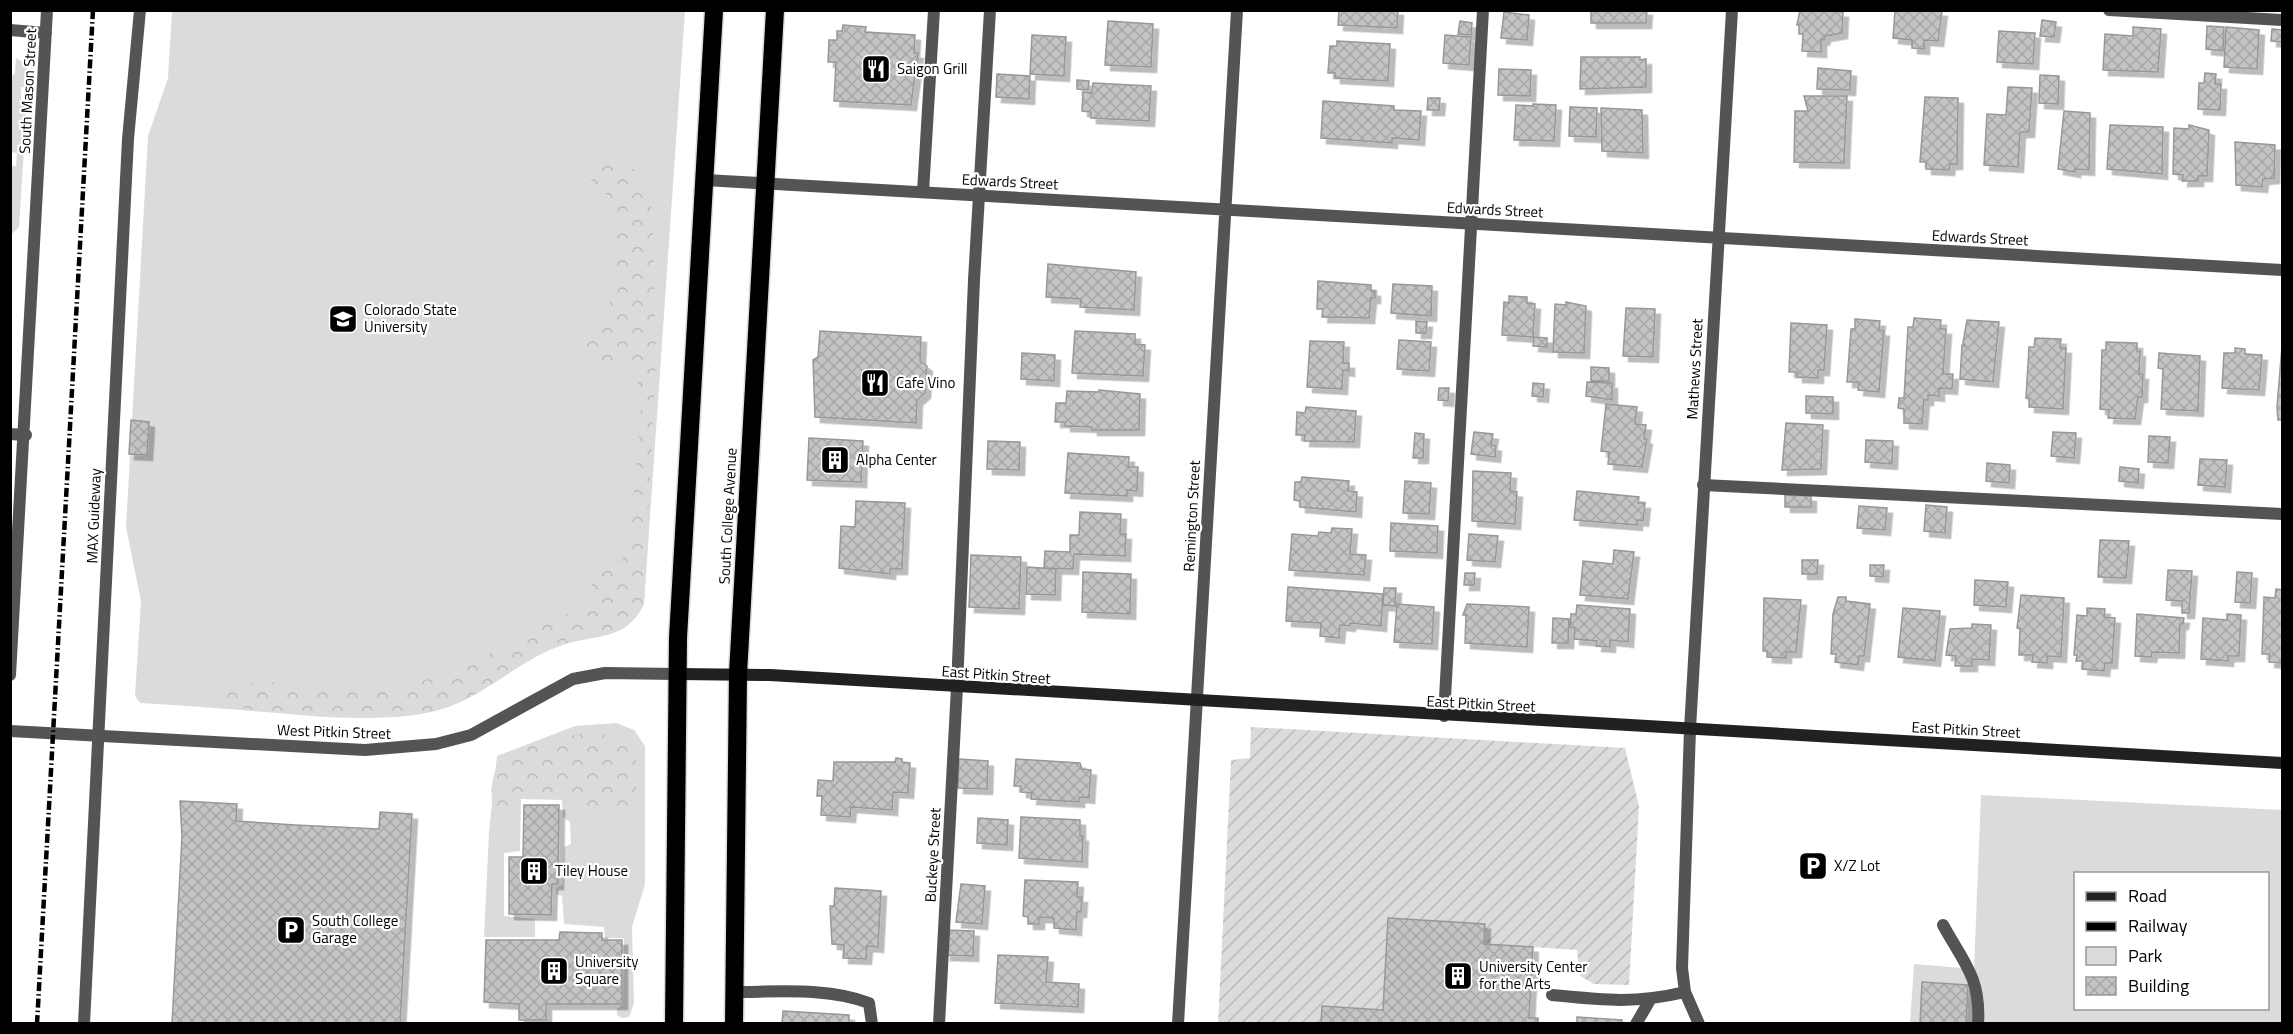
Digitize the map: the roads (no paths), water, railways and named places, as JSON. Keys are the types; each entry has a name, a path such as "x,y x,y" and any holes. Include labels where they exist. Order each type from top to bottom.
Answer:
{"highway":[{"path":"674,1023 677,674 714,10"},
{"name":"South College Avenue","path":"734,1023 738,674 775,10"}],"street":[{"name":"South Mason Street","path":"10,675 26,435 48,10"},
{"name":"MAX Guideway","path":"84,1023 128,139 140,10"},
{"path":"923,192 934,10"},
{"name":"Buckeye Street","path":"939,1023 990,10"},
{"name":"Remington Street","path":"1178,1023 1237,10"},
{"path":"1444,717 1483,10"},
{"name":"Mathews Street","path":"1699,1023 1685,992 1682,968 1682,910 1703,485 1732,10"},
{"path":"2109,10 2283,20"},
{"path":"10,30 46,33"},
{"name":"Edwards Street","path":"705,180 2283,270"},
{"path":"10,434 26,435"},
{"path":"1703,485 2283,514"},
{"name":"West Pitkin Street","path":"10,731 365,750 403,749 471,735 573,679 605,673 677,674"},
{"name":"East Pitkin Street","path":"677,674 738,674 1444,717 2283,763"},
{"path":"1943,925 1973,975 1979,1000 1978,1023"},
{"path":"734,992 800,992 857,998 869,1003 872,1023"},
{"path":"1552,995 1609,1001 1650,1000 1685,992"},
{"path":"1636,1023 1650,1000"}],"railway":[{"path":"37,1024 93,10"}],"place":[{"name":"Saigon Grill","path":"876,69"},
{"name":"Colorado State University","path":"343,319"},
{"name":"Cafe Vino","path":"875,383"},
{"name":"Alpha Center","path":"835,460"},
{"name":"X/Z Lot","path":"1813,866"},
{"name":"Tiley House","path":"534,871"},
{"name":"South College Garage","path":"291,930"},
{"name":"University Square","path":"554,971"},
{"name":"University Center for the Arts","path":"1458,976"}]}
